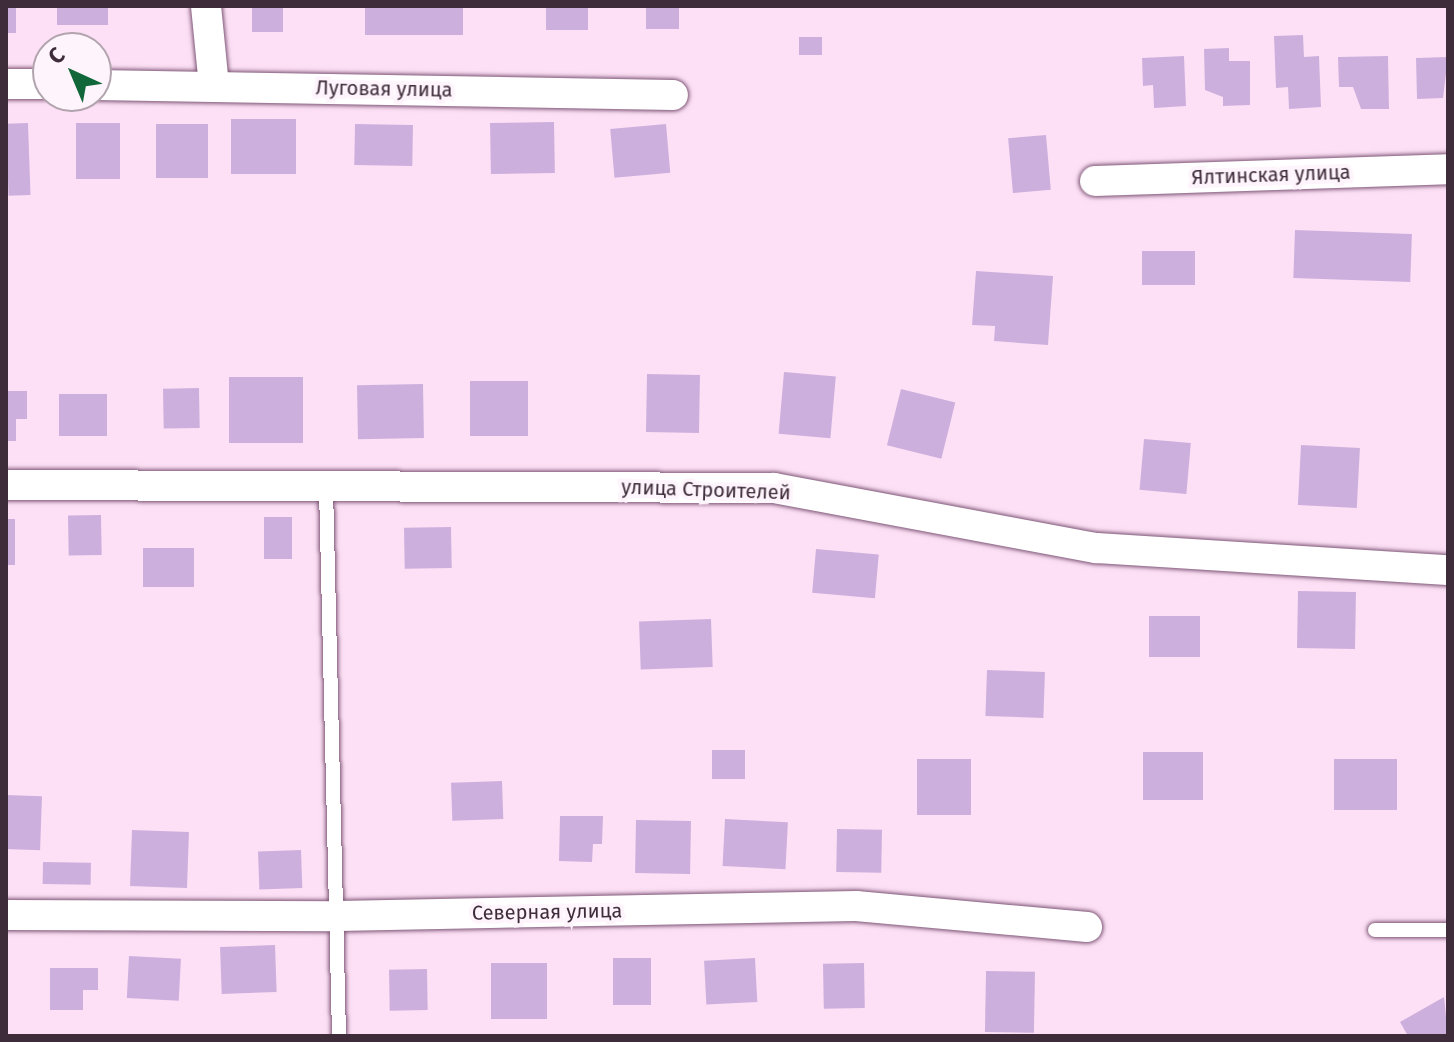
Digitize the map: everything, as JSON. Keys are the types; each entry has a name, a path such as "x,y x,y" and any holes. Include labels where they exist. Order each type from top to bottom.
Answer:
{"street":[{"path":"206,6 214,86"},
{"path":"6,84 32,84"},
{"name":"Луговая улица","path":"112,85 673,95"},
{"name":"Ялтинская улица","path":"1095,181 1448,169"},
{"name":"улица Строителей","path":"6,485 774,488 1096,548 1448,570"},
{"name":"Северная улица","path":"6,915 338,916 856,906 1087,927"}],"lane":[{"path":"326,488 339,1036"},
{"path":"1375,930 1448,930"}],"building":[{"path":"6,6 16,6 16,33 6,33"},
{"path":"57,6 108,6 108,25 57,25"},
{"path":"252,6 283,6 283,32 252,32"},
{"path":"365,6 463,6 463,35 365,35"},
{"path":"546,6 588,6 588,30 546,30"},
{"path":"646,6 679,6 679,29 646,29"},
{"path":"1303,35 1304,57 1319,56 1321,107 1289,109 1288,87 1276,88 1274,36"},
{"path":"799,37 822,37 822,55 799,55"},
{"path":"1229,48 1229,61 1250,61 1250,105 1223,106 1223,97 1205,90 1204,49"},
{"path":"1184,56 1186,106 1154,108 1153,85 1143,86 1142,58"},
{"path":"1388,56 1389,109 1361,109 1353,87 1339,87 1338,57"},
{"path":"1448,57 1443,98 1417,99 1416,58"},
{"path":"231,119 296,119 296,174 231,174"},
{"path":"554,122 555,173 491,174 490,123"},
{"path":"28,123 31,195 9,196 6,124"},
{"path":"76,123 120,123 120,179 76,179"},
{"path":"156,124 208,124 208,178 156,178"},
{"path":"355,124 413,125 412,166 354,165"},
{"path":"666,124 670,173 614,178 610,129"},
{"path":"1046,135 1051,190 1013,193 1008,138"},
{"path":"1295,230 1412,234 1410,282 1293,278"},
{"path":"1142,251 1195,251 1195,285 1142,285"},
{"path":"976,271 1053,276 1048,345 994,341 995,326 972,325"},
{"path":"784,372 836,377 830,438 779,434"},
{"path":"647,374 700,375 699,433 646,432"},
{"path":"229,377 303,377 303,443 229,443"},
{"path":"470,381 528,381 528,436 470,436"},
{"path":"423,384 424,438 358,439 357,385"},
{"path":"199,388 200,428 164,429 163,389"},
{"path":"901,389 955,403 941,459 887,445"},
{"path":"6,391 27,391 27,419 16,419 16,441 6,441"},
{"path":"59,394 107,394 107,436 59,436"},
{"path":"1144,439 1191,443 1186,494 1140,490"},
{"path":"1301,445 1360,448 1357,508 1298,505"},
{"path":"101,515 102,555 69,556 68,516"},
{"path":"264,517 292,517 292,559 264,559"},
{"path":"6,519 15,519 15,565 6,565"},
{"path":"451,527 452,568 405,569 404,528"},
{"path":"143,548 194,548 194,587 143,587"},
{"path":"816,549 879,554 875,598 812,593"},
{"path":"1298,591 1356,592 1355,649 1297,648"},
{"path":"1149,616 1200,616 1200,657 1149,657"},
{"path":"711,619 713,667 641,669 639,622"},
{"path":"987,670 1045,672 1043,718 985,716"},
{"path":"712,750 745,750 745,779 712,779"},
{"path":"1143,752 1203,752 1203,800 1143,800"},
{"path":"917,759 971,759 971,815 917,815"},
{"path":"1334,759 1397,759 1397,810 1334,810"},
{"path":"502,781 503,819 452,821 451,783"},
{"path":"6,795 42,796 40,850 6,849"},
{"path":"560,816 603,816 602,844 593,844 592,862 559,861"},
{"path":"725,819 788,822 785,869 723,866"},
{"path":"636,820 691,821 690,874 635,873"},
{"path":"837,829 882,830 881,873 836,872"},
{"path":"132,830 189,832 187,888 130,886"},
{"path":"301,850 302,888 259,889 258,852"},
{"path":"43,862 91,863 91,885 43,884"},
{"path":"275,945 277,992 222,994 220,947"},
{"path":"129,956 181,959 179,1001 127,998"},
{"path":"613,958 651,958 651,1005 613,1005"},
{"path":"755,958 757,1002 706,1005 704,961"},
{"path":"491,963 547,963 547,1019 491,1019"},
{"path":"864,963 865,1008 824,1009 823,964"},
{"path":"50,968 98,968 98,990 83,990 83,1010 50,1010"},
{"path":"427,969 428,1010 390,1011 389,970"},
{"path":"986,971 1035,972 1034,1033 985,1032"},
{"path":"1444,997 1448,1036 1408,1036 1400,1022"}]}
